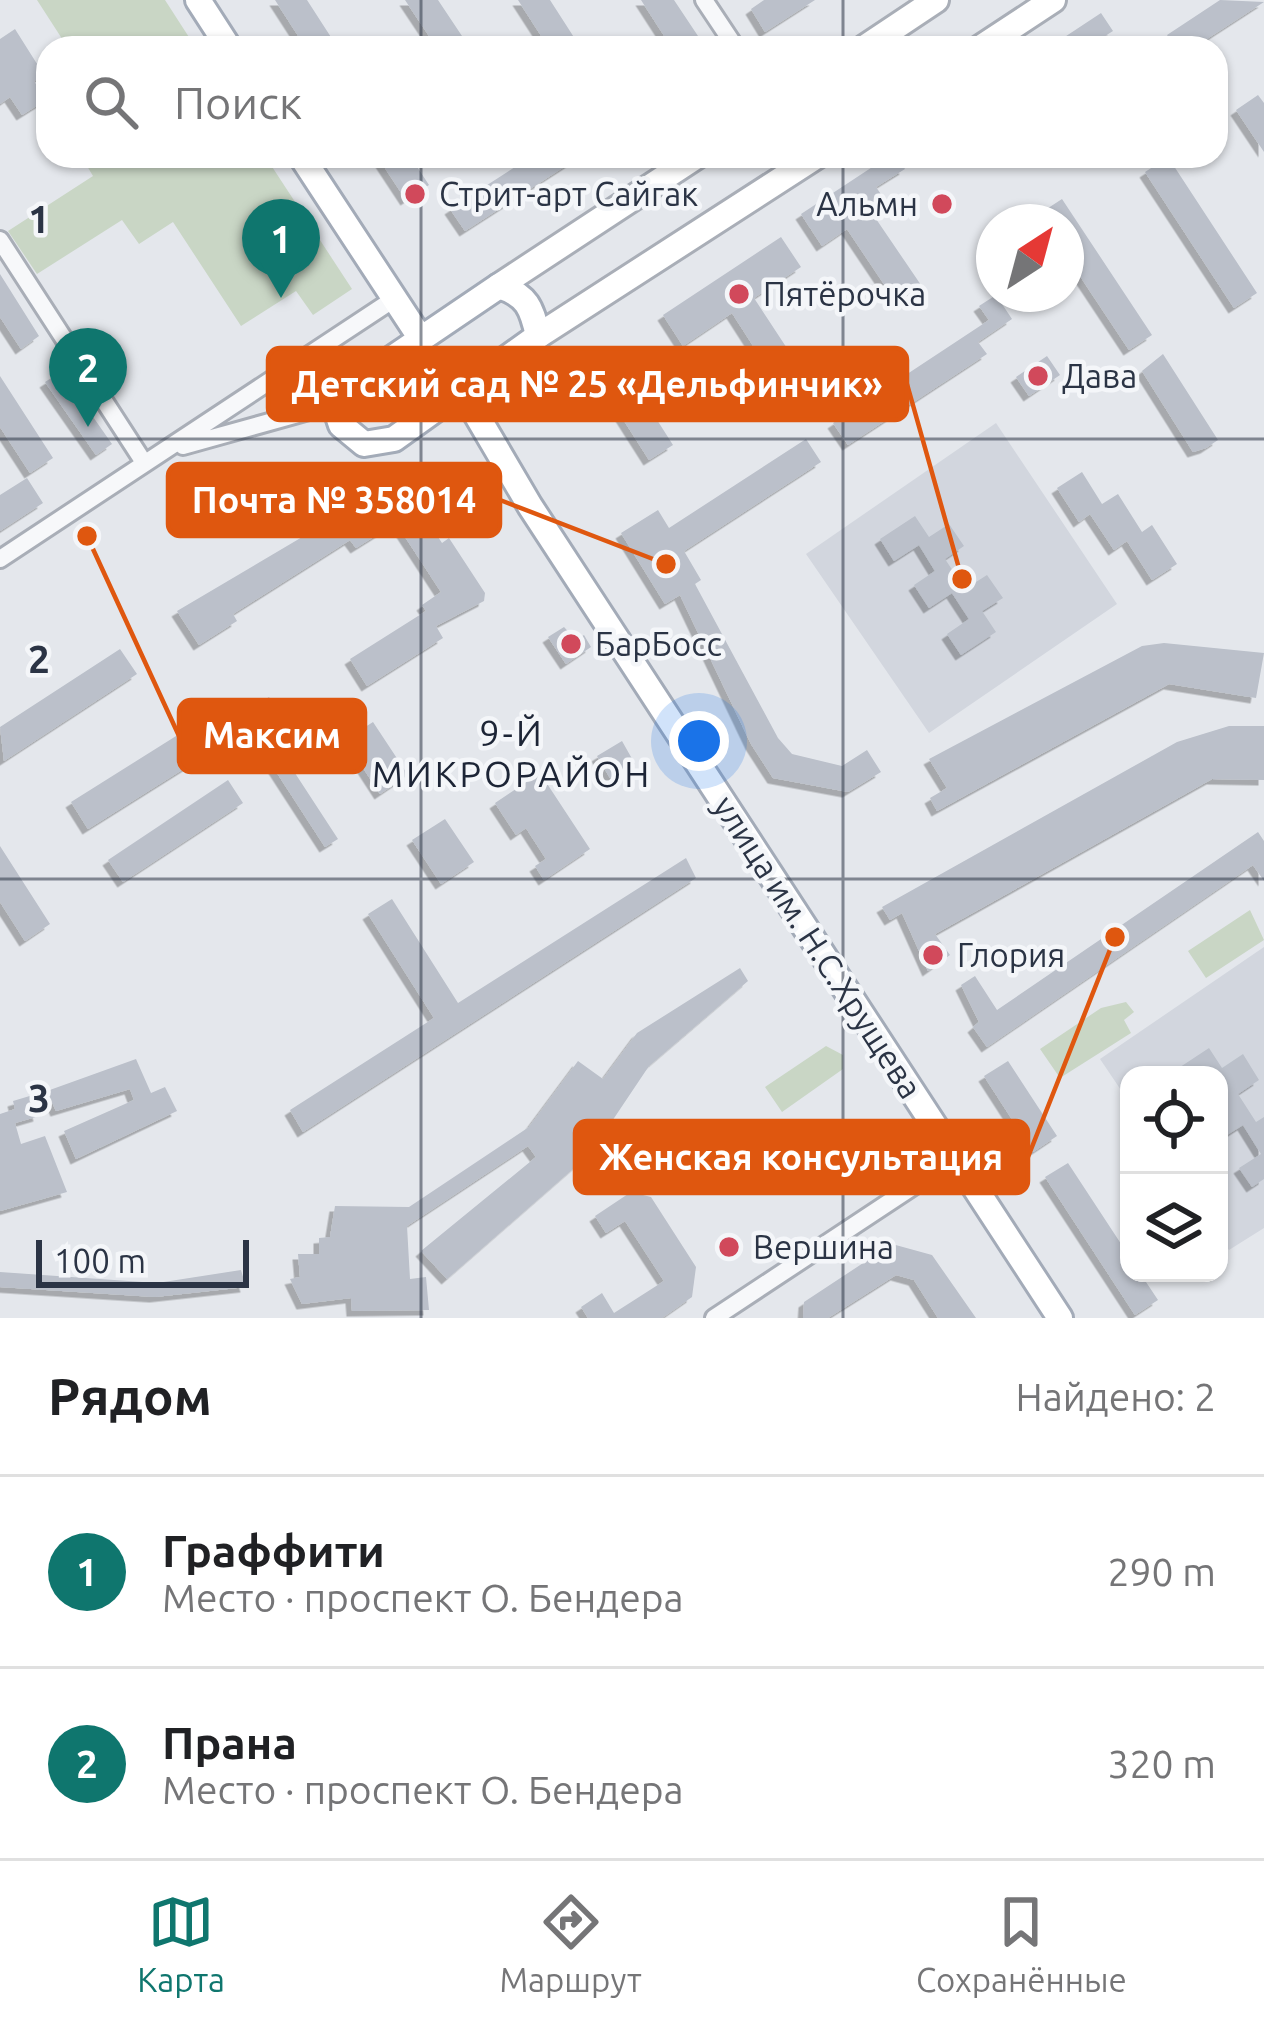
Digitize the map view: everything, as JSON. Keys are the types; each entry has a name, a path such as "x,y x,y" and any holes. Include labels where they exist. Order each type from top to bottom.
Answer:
{"main road":[{"path":"198,0 221,36"},
{"path":"882,36 936,0"},
{"path":"998,36 1053,0"},
{"path":"309,168 421,339"},
{"path":"679,168 367,373 334,404 350,436 364,444 394,440 538,336 798,168"},
{"path":"499,286 519,292 532,308 538,336"},
{"name":"улица им. Н.С.Хрущева","path":"463,392 530,506 1060,1318"}],"street":[{"path":"704,0 728,36"},
{"path":"0,239 142,461"},
{"path":"165,452 397,297"},
{"path":"264,384 266,403 284,416"},
{"path":"0,559 142,461 334,404"},
{"path":"714,1318 956,1158"}],"shaded area":[{"path":"996,423 1117,604 929,733 806,554"},
{"path":"1264,947 1264,1228 1228,1249 1228,1066 1120,1066 1120,1089 1100,1059"}],"green space":[{"path":"37,0 165,0 188,36 60,36"},
{"path":"88,168 273,168 352,289 313,315 296,291 241,326 173,222 139,244 122,220 37,274 8,231 93,176"},
{"path":"1250,910 1264,940 1206,978 1188,951"},
{"path":"1126,1002 1134,1012 1124,1020 1131,1033 1060,1078 1040,1049 1101,1008"},
{"path":"826,1046 843,1055 843,1069 782,1112 765,1087"}],"building":[{"path":"275,0 307,0 330,36 298,36"},
{"path":"405,0 438,0 462,36 429,36"},
{"path":"518,0 550,0 573,36 541,36"},
{"path":"641,0 674,0 698,36 664,36"},
{"path":"764,0 815,0 765,32 751,9"},
{"path":"1220,0 1264,2 1212,36 1167,35"},
{"path":"1101,13 1113,31 1105,36 1066,36"},
{"path":"15,29 36,62 36,106 22,115 10,97 0,104 0,39"},
{"path":"1258,95 1264,103 1264,152 1236,110"},
{"path":"385,168 418,168 429,185 406,200"},
{"path":"513,168 562,168 465,231 450,209"},
{"path":"871,168 904,168 876,187 887,203 872,213 921,285 896,302 847,229 822,246 801,214"},
{"path":"1175,168 1257,293 1234,308 1145,172"},
{"path":"1084,232 1152,335 1129,350 1084,282"},
{"path":"781,237 801,267 754,298 798,365 775,380 732,313 683,346 663,315"},
{"path":"0,274 39,336 21,349 0,317"},
{"path":"983,312 1007,312 1012,319 978,342 987,354 848,445 833,423 989,320"},
{"path":"1163,354 1218,440 1206,448 1193,452 1142,371"},
{"name":"Дава","path":"1047,356 1060,375 1029,396 1016,377"},
{"path":"67,368 82,391 77,394 112,444 96,455 45,382"},
{"path":"0,376 53,458 30,473 0,427"},
{"path":"631,379 673,445 649,460 607,394"},
{"path":"806,439 821,462 684,551 701,580 695,584 778,738 792,754 842,766 867,750 881,772 848,792 773,778 751,744 680,595 665,604 621,533 658,510 669,528"},
{"path":"1082,472 1102,504 1118,494 1142,532 1152,525 1177,564 1152,580 1127,541 1114,550 1090,514 1079,522 1057,488"},
{"path":"27,478 43,503 0,531 0,495"},
{"path":"381,500 396,523 356,548 350,540 233,614 237,621 199,645 177,611 336,517 341,525"},
{"path":"419,508 442,543 449,538 485,593 484,601 436,626 443,638 367,686 350,659 426,611 422,605 441,592 396,523"},
{"path":"915,516 929,537 949,524 964,546 945,559 965,589 987,575 1003,598 982,611 996,632 961,655 947,634 969,619 952,593 929,608 914,585 935,571 919,545 894,561 880,539"},
{"name":"БарБосс","path":"564,627 576,640 584,635 591,647 566,664 548,637"},
{"path":"1164,643 1264,653 1256,698 1169,684 937,811 930,798 947,788 929,759 1142,646"},
{"path":"120,649 137,674 4,761 0,727"},
{"path":"269,697 295,737 278,747 338,839 325,847 266,756 256,762 230,721"},
{"path":"373,722 408,775 380,794 345,740"},
{"path":"192,726 209,753 88,829 71,802"},
{"path":"1229,726 1264,726 1264,780 1212,779 935,934 950,955 928,971 902,913 890,920 882,907 1177,742"},
{"path":"622,741 635,764 610,778 597,756"},
{"path":"540,773 590,849 544,880 535,866 546,859 526,828 516,835 495,803"},
{"path":"228,780 243,803 123,882 108,860"},
{"path":"445,819 474,862 441,884 412,840"},
{"path":"1258,832 1264,841 1264,881 1253,865 987,1047 973,1027 979,1022 961,985 975,976 997,1010"},
{"path":"0,846 50,924 25,941 0,902"},
{"path":"686,858 696,878 303,1132 290,1110 434,1018 368,914 392,899 458,1003"},
{"path":"740,968 748,981 649,1066 590,1154 447,1279 421,1251 536,1157 528,1146 407,1226 410,1279 426,1277 429,1310 352,1311 351,1298 302,1304 290,1279 300,1277 298,1254 319,1254 319,1238 330,1237 335,1206 409,1207 529,1127 578,1061 603,1079 637,1033"},
{"path":"1209,1048 1221,1066 1182,1066"},
{"path":"1243,1054 1259,1080 1238,1094 1256,1122 1264,1117 1264,1179 1252,1187 1239,1168 1261,1154 1243,1125 1228,1134 1225,1066"},
{"path":"136,1059 151,1093 165,1087 177,1111 76,1159 64,1131 134,1100 130,1089 56,1111 47,1091"},
{"path":"1008,1061 1057,1136 1033,1152 984,1076"},
{"path":"33,1095 39,1116 15,1123 21,1144 45,1136 67,1192 0,1211 0,1114 15,1109 13,1101"},
{"path":"1068,1163 1120,1242 1120,1282 1146,1282 1158,1300 1135,1315 1045,1177"},
{"path":"631,1192 651,1197 696,1267 692,1297 662,1318 588,1318 581,1307 602,1293 614,1313 664,1281 625,1221 606,1233 595,1216"},
{"path":"892,1244 932,1255 976,1318 938,1318 914,1280 896,1275 828,1318 803,1318 804,1302"},
{"path":"241,1270 246,1287 155,1297 0,1287 0,1272 157,1283"}],"place":[{"name":"Стрит-арт Сайгак","path":"415,194"},
{"name":"Альмн","path":"942,204"},
{"name":"Пятёрочка","path":"739,294"},
{"name":"Граффити","path":"281,298"},
{"name":"Дава","path":"1038,376"},
{"name":"Прана","path":"88,427"},
{"name":"Максим","path":"87,536"},
{"name":"Почта № 358014","path":"666,564"},
{"name":"Детский сад № 25 «Дельфинчик»","path":"962,579"},
{"name":"БарБосс","path":"571,644"},
{"name":"Женская консультация","path":"1115,937"},
{"name":"Глория","path":"933,955"},
{"name":"Вершина","path":"729,1247"}],"district":[{"name":"9-Й МИКРОРАЙОН","path":"512,754"}]}
